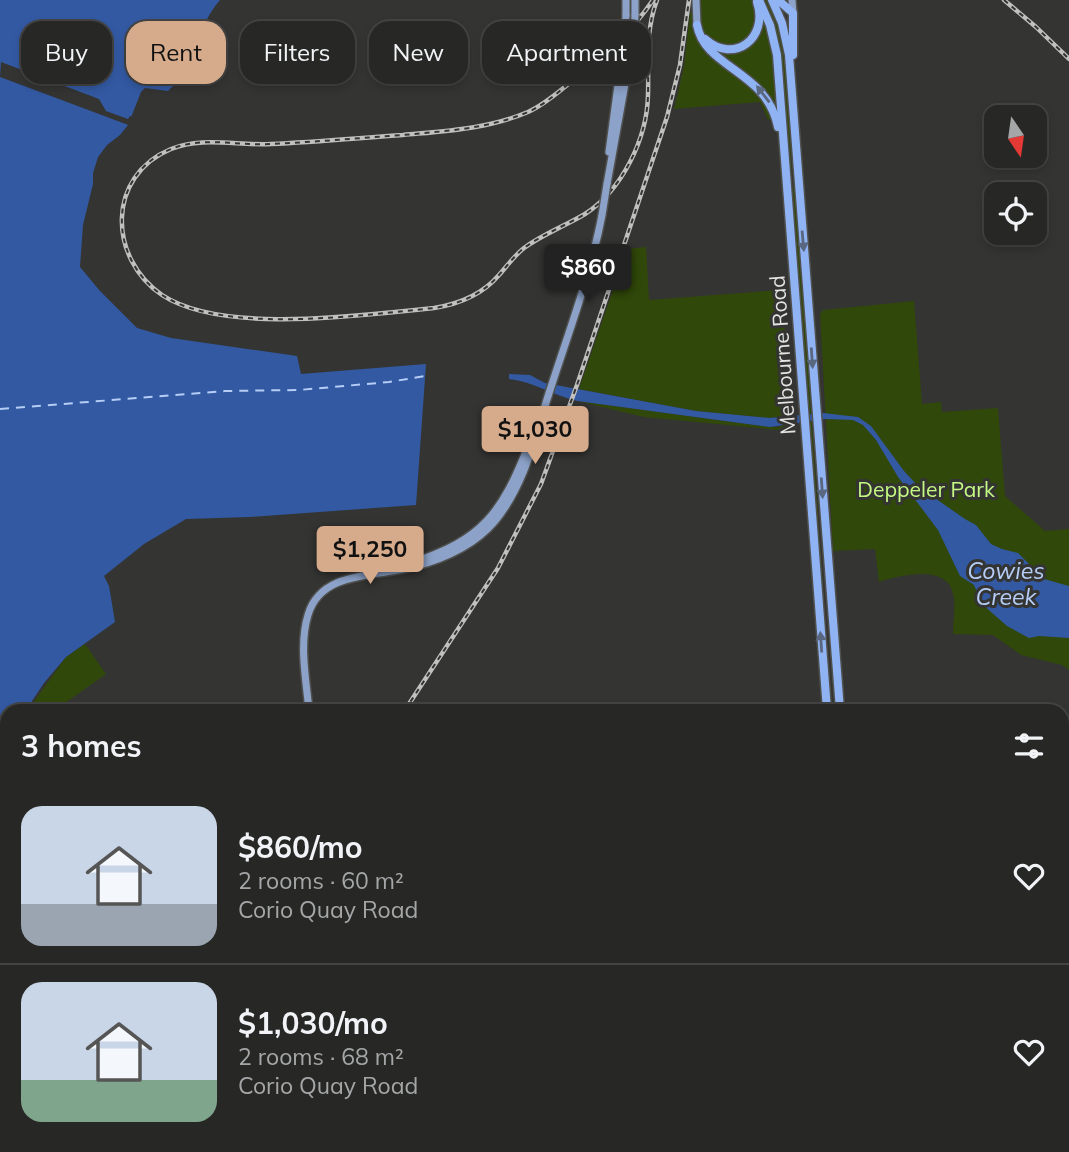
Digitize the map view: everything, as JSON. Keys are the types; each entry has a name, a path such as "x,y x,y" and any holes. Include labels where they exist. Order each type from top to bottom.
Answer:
{"highway":[{"path":"697,24 705,39 718,48 728,50 742,47 753,38 759,27 758,0"},
{"name":"Melbourne Road","path":"758,0 767,15 775,45 827,704"},
{"name":"Melbourne Road","path":"772,0 786,38 791,83 838,704"},
{"path":"778,0 793,13 791,83"},
{"path":"697,24 700,36 709,49 757,86 768,99 776,118 785,158"},
{"path":"787,180 798,179"},
{"path":"818,600 824,593 823,570 826,554"}],"main road":[{"path":"308,704 302,641 304,616 310,602 324,586 346,576 427,558 475,536 503,511 517,485 529,457 600,226 634,34 626,0"},
{"path":"607,184 623,48 635,0"},
{"path":"696,0 697,24"},
{"path":"792,0 793,13"}],"green space":[{"path":"698,0 752,0 766,28 773,54 777,113 768,120 760,102 674,109 684,66 690,13 697,8"},
{"path":"764,0 768,0 777,20 787,62 792,172 778,40"},
{"path":"793,186 796,192 823,588 821,595 794,227"},
{"path":"646,247 649,300 780,290 794,406 789,410 789,415 770,418 696,411 579,389 627,249"},
{"name":"Deppeler Park","path":"914,301 922,404 941,402 942,412 998,408 1005,496 1045,531 1069,529 1069,670 1062,665 1021,655 993,635 953,634 953,594 949,584 942,578 921,574 879,582 875,549 833,551 820,314 823,310"},
{"path":"577,401 770,427 791,422 789,431 644,417"},
{"path":"85,644 106,674 64,704 32,704 66,657"}],"water":[{"path":"0,0 220,0 207,21 126,21 126,84 174,84 168,91 145,88 128,125 98,157 83,225 80,267 137,328 171,338 297,356 301,374 426,364 416,505 186,519 144,544 104,576 109,586 115,622 66,657 30,704 0,704"},
{"name":"Cowies Creek","path":"509,374 530,375 545,383 696,411 770,418 823,413 858,417 871,426 919,487 976,525 991,544 1018,553 1044,579 1069,586 1069,638 1029,638 1007,626 982,604 974,585 960,576 938,530 898,477 876,440 863,425 853,420 825,419 770,427 577,401 509,379"}],"pier":[{"path":"1,62 21,70 21,84 59,84 99,99 106,111 128,119 133,117 131,126 0,77"}],"ferry route":[{"path":"0,409 225,391 299,390 425,376"}],"railway":[{"path":"653,0 626,34 594,63 545,102 513,118 419,134 271,144 208,142 171,149 150,162 135,178 125,197 122,218 124,240 131,260 144,279 162,295 188,307 220,315 256,319 332,318 434,308 470,298 492,282 524,248 598,204 621,177 637,146 647,112 649,35 657,0"},
{"path":"409,704 498,568 541,484 667,117 680,65 689,0"},
{"path":"1004,0 1069,59"}]}
